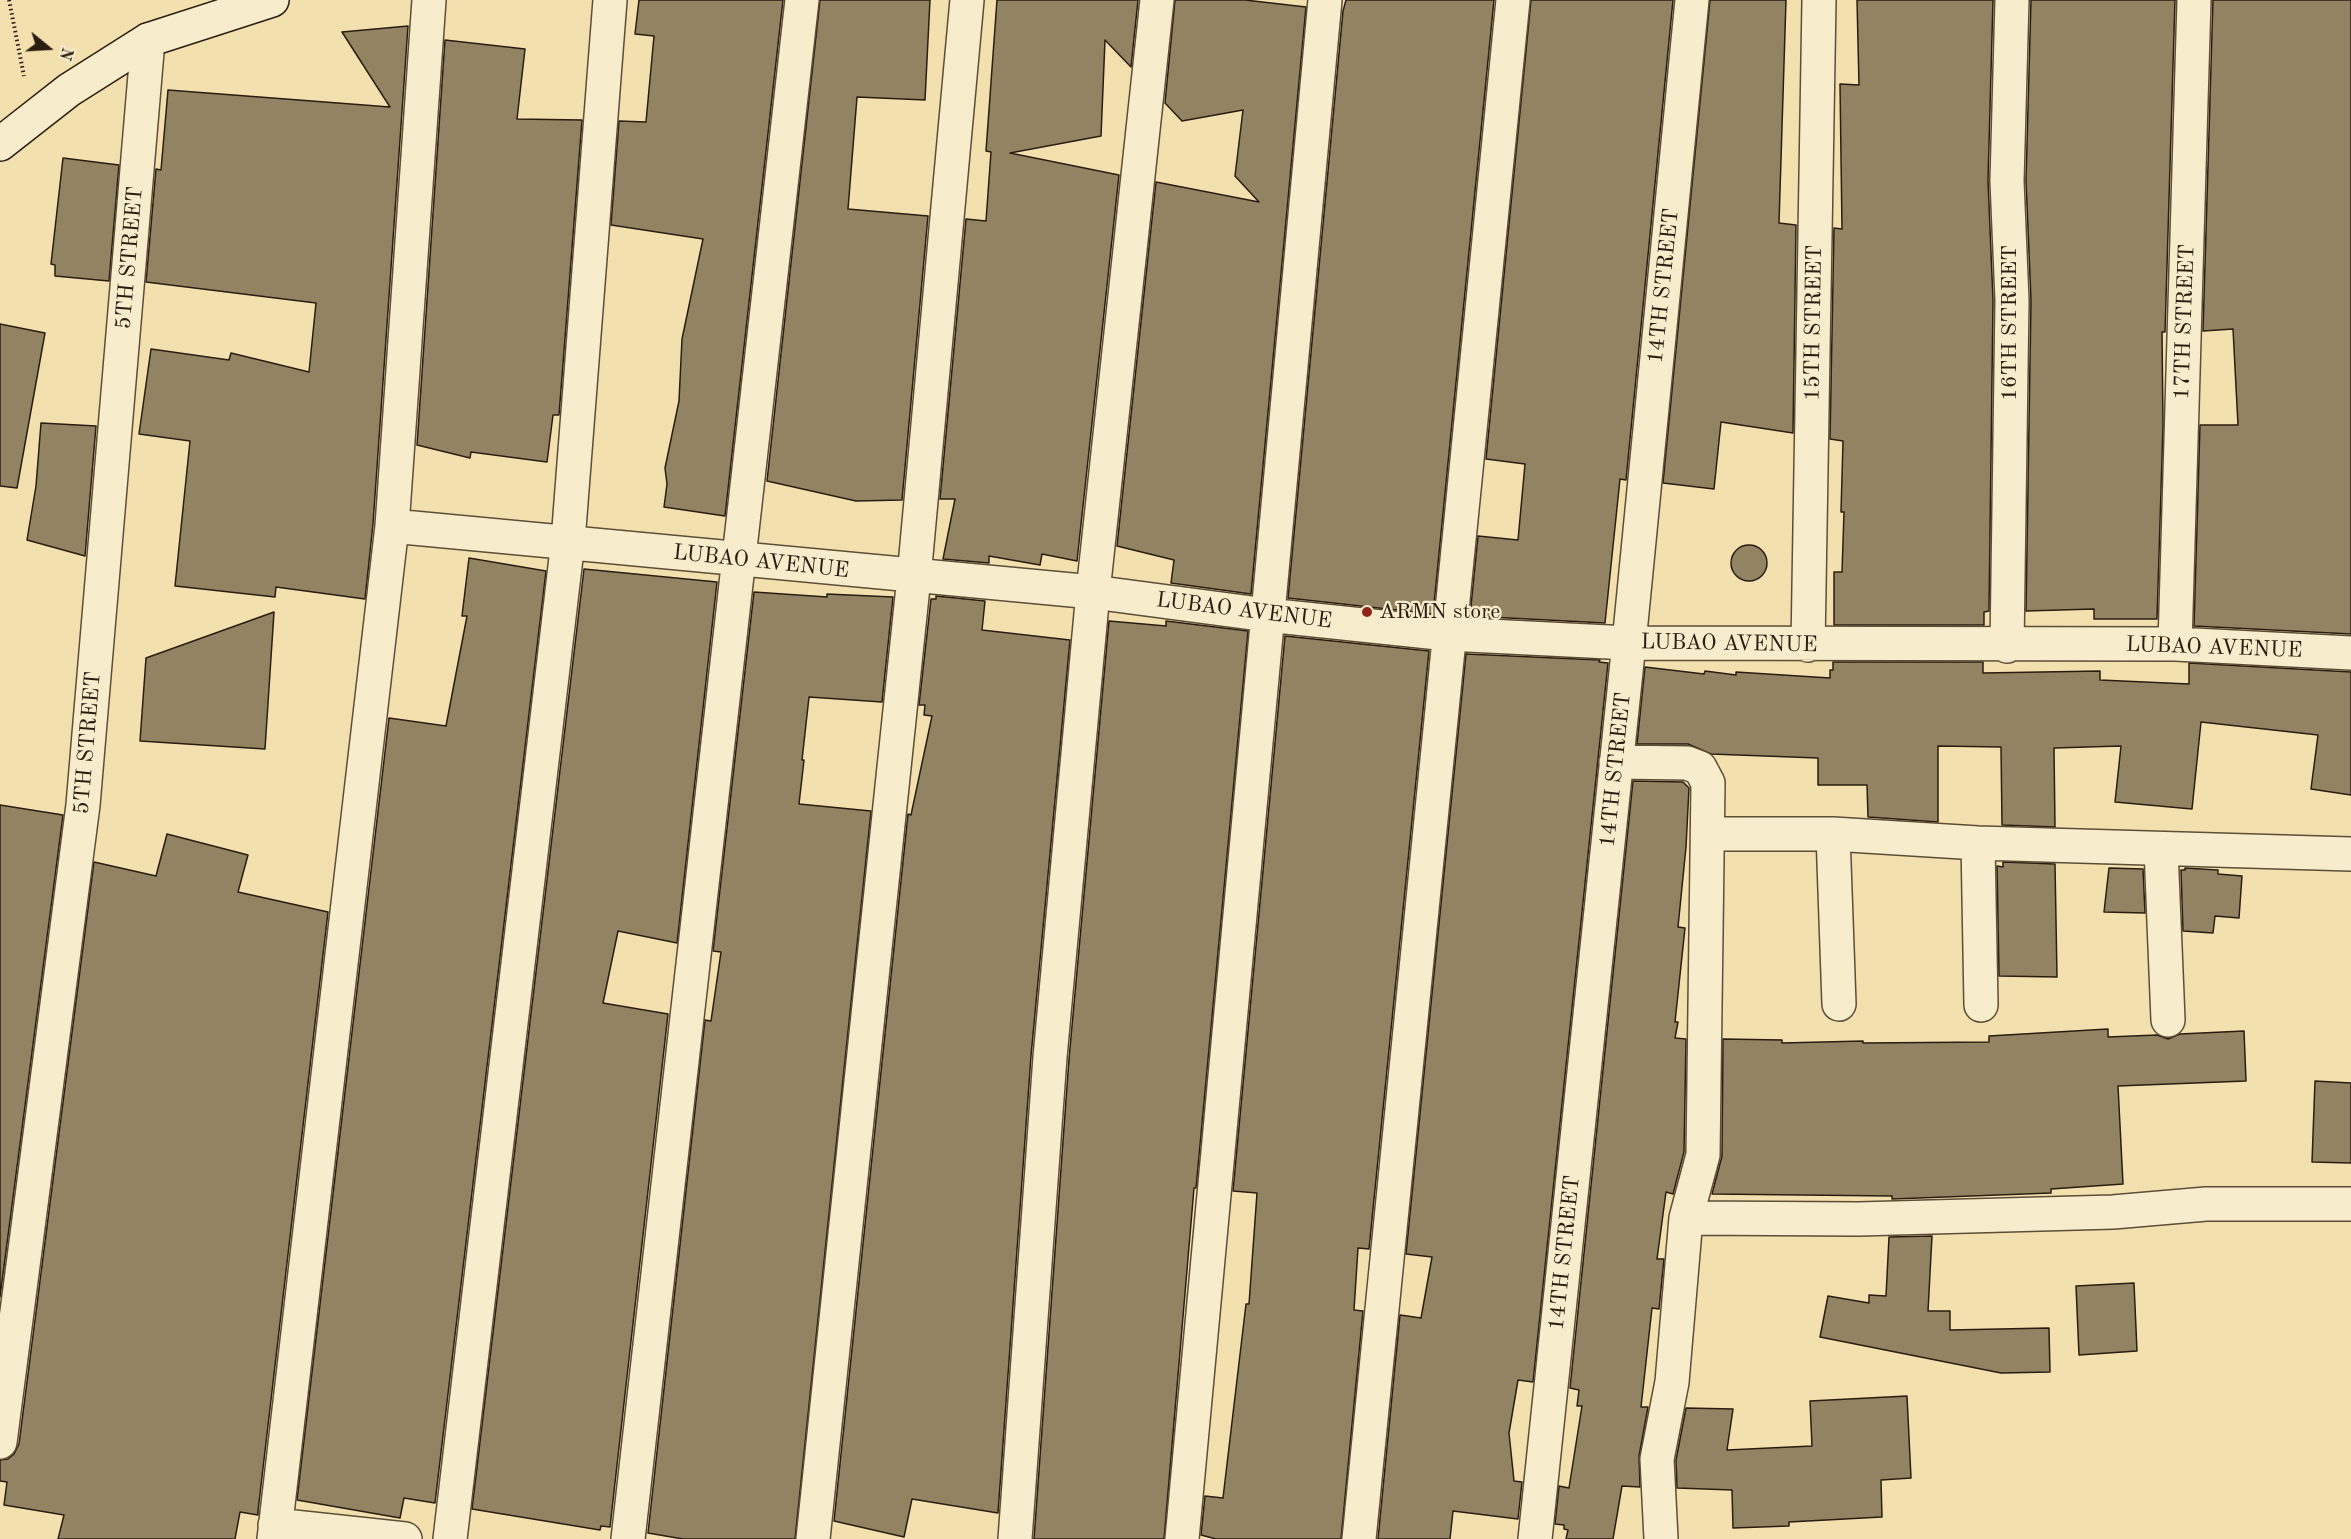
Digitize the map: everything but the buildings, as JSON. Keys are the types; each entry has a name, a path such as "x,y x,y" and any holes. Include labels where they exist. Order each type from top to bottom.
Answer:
{"street":[{"path":"0,144 33,121 69,90 148,40 272,0"},
{"path":"405,1539 274,1532 392,526 429,0"},
{"path":"450,1539 568,542 610,0"},
{"path":"628,1539 802,0"},
{"path":"813,1539 914,577 967,0"},
{"path":"1015,1539 1050,1057 1093,592 1157,0"},
{"path":"1182,1539 1325,0"},
{"path":"1359,1539 1414,1008 1448,634 1514,0"},
{"name":"14TH STREET","path":"1535,1539 1629,643 1692,0"},
{"name":"15TH STREET","path":"1808,645 1819,0"},
{"name":"16TH STREET","path":"2007,645 2012,300 2007,181 2012,0"},
{"name":"17TH STREET","path":"2175,644 2194,0"},
{"name":"5TH STREET","path":"0,1442 83,805 148,40"},
{"name":"LUBAO AVENUE","path":"392,526 914,577 1093,592 1267,615 1448,634 1629,643 2175,644 2351,653"},
{"path":"1616,762 1688,763 1700,768 1708,783 1703,1155 1686,1218 1672,1382 1657,1459 1661,1539"},
{"path":"1709,834 1833,834 1978,843 2351,854"},
{"path":"1833,834 1839,1004"},
{"path":"1978,843 1981,1005"},
{"path":"2161,849 2168,1020"},
{"path":"1686,1218 1859,1219 2113,1212 2206,1204 2351,1204"}],"path":[{"path":"9,0 33,121"}],"place":[{"name":"ARMN store","path":"1367,612"}]}
